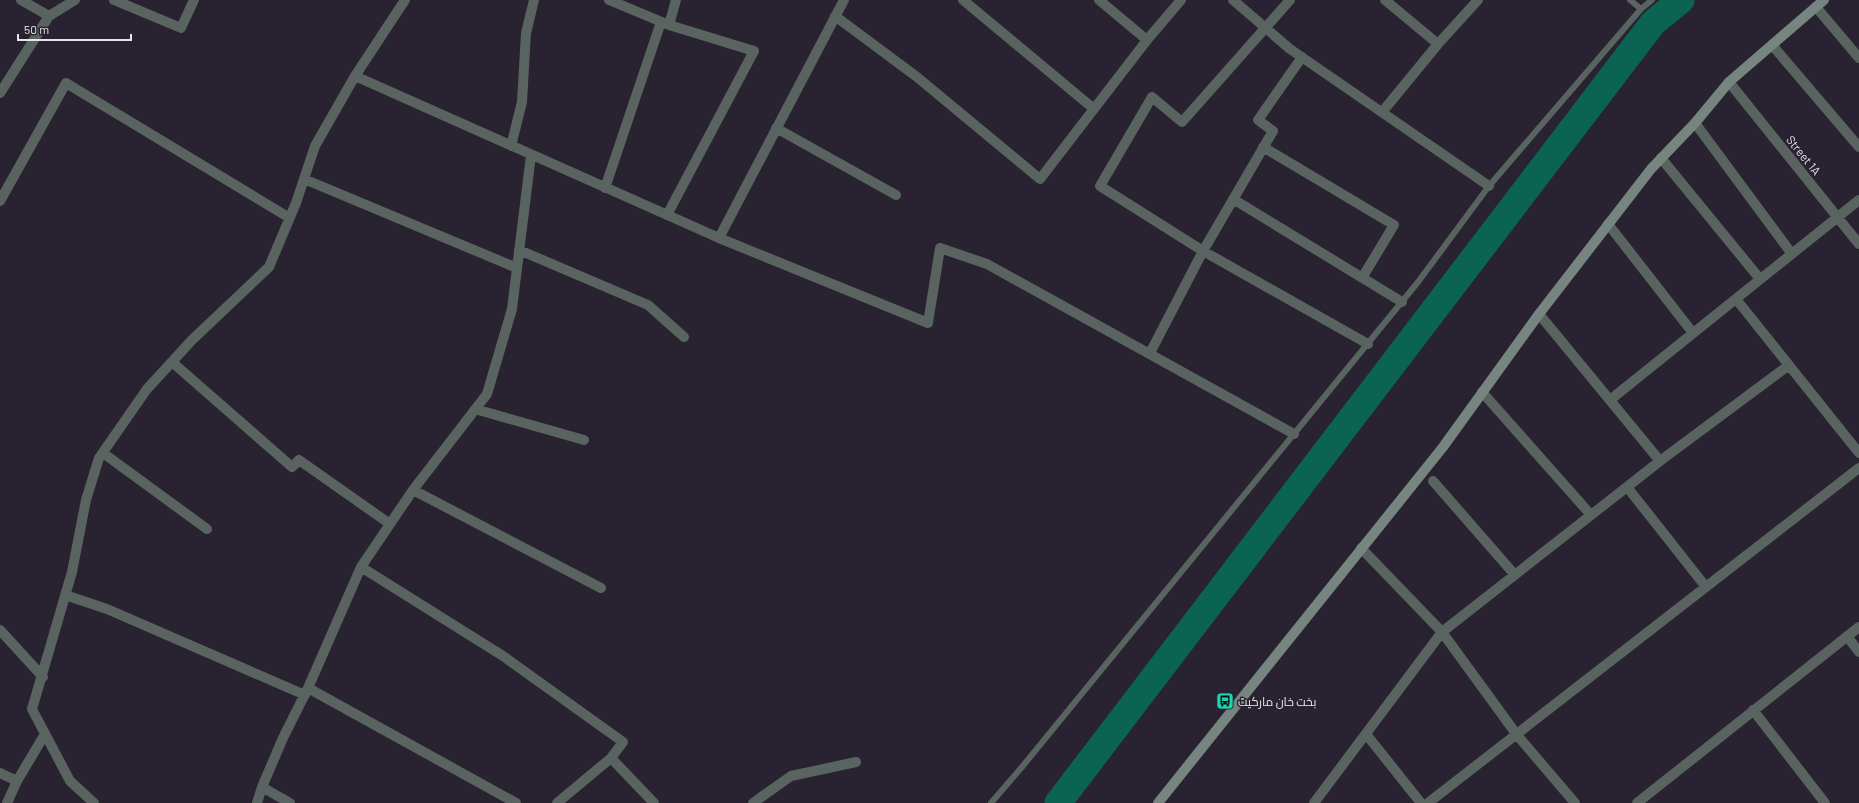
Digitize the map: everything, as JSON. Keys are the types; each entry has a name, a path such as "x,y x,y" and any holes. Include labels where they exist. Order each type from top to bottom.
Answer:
{"street":[{"path":"21,0 48,16"},
{"path":"0,93 48,16 75,0"},
{"path":"114,0 181,28 194,0"},
{"path":"94,803 70,781 32,708 43,677 72,572 86,500 99,458 147,389 192,340 269,267 288,217 296,203 315,146 355,76 404,0"},
{"path":"511,146 522,102 526,33 534,0"},
{"path":"610,0 665,23 754,51 666,215"},
{"path":"605,188 665,23 676,0"},
{"path":"719,238 844,0"},
{"path":"963,0 1094,109"},
{"path":"1099,0 1147,40"},
{"path":"835,16 917,77 1040,179 1147,40 1181,0"},
{"path":"1233,0 1302,56 1489,186"},
{"path":"1290,0 1182,122 1152,97 1100,186 1203,251 1368,344"},
{"path":"1385,0 1438,44"},
{"path":"1383,112 1438,44 1478,0"},
{"path":"1158,803 1443,447 1539,314 1651,169 1695,123 1729,82 1824,0"},
{"path":"1816,7 1859,58"},
{"path":"1772,45 1859,147"},
{"path":"1150,353 1203,251 1272,130 1258,120 1302,56"},
{"path":"355,76 719,238 928,323 940,248 987,264 1294,434"},
{"name":"Street 1A","path":"1729,82 1859,244"},
{"path":"0,201 66,83 288,217"},
{"path":"1695,123 1792,254"},
{"path":"776,128 896,194"},
{"path":"1263,147 1394,225 1362,278"},
{"path":"257,803 262,787 283,738 306,692 361,567 413,490 487,394 512,309 531,155"},
{"path":"1661,158 1760,279"},
{"path":"304,179 517,268"},
{"path":"1233,199 1402,302"},
{"path":"1610,400 1859,200"},
{"path":"1608,224 1693,333"},
{"path":"519,250 648,306 684,337"},
{"path":"1736,299 1859,453"},
{"path":"1539,314 1660,461"},
{"path":"172,362 292,467 299,460 390,524"},
{"path":"1314,803 1442,632 1660,461 1789,365"},
{"path":"1482,392 1591,515"},
{"path":"475,409 584,440"},
{"path":"103,453 207,529"},
{"path":"1428,803 1518,735 1859,468"},
{"path":"1433,481 1515,575"},
{"path":"1627,487 1706,587"},
{"path":"413,490 601,588"},
{"path":"1361,548 1442,632 1518,735 1575,803"},
{"path":"361,567 503,656 623,742 611,758 557,803"},
{"path":"65,595 107,609 306,692 516,803"},
{"path":"1637,803 1859,626"},
{"path":"0,630 43,677"},
{"path":"1847,636 1859,652"},
{"path":"1753,710 1825,803"},
{"path":"7,803 17,781 45,734"},
{"path":"1366,734 1421,803"},
{"path":"611,758 654,803"},
{"path":"753,803 791,776 856,762"},
{"path":"0,773 17,781"},
{"path":"262,787 290,803"}],"lane":[{"path":"1630,0 1641,9"},
{"path":"990,803 1027,761 1402,302 1489,186 1641,9 1652,0"}],"waterway":[{"path":"1058,803 1653,23 1681,0"}],"place":[{"name":"بخت خان مارکیٹ","path":"1225,701"}]}
